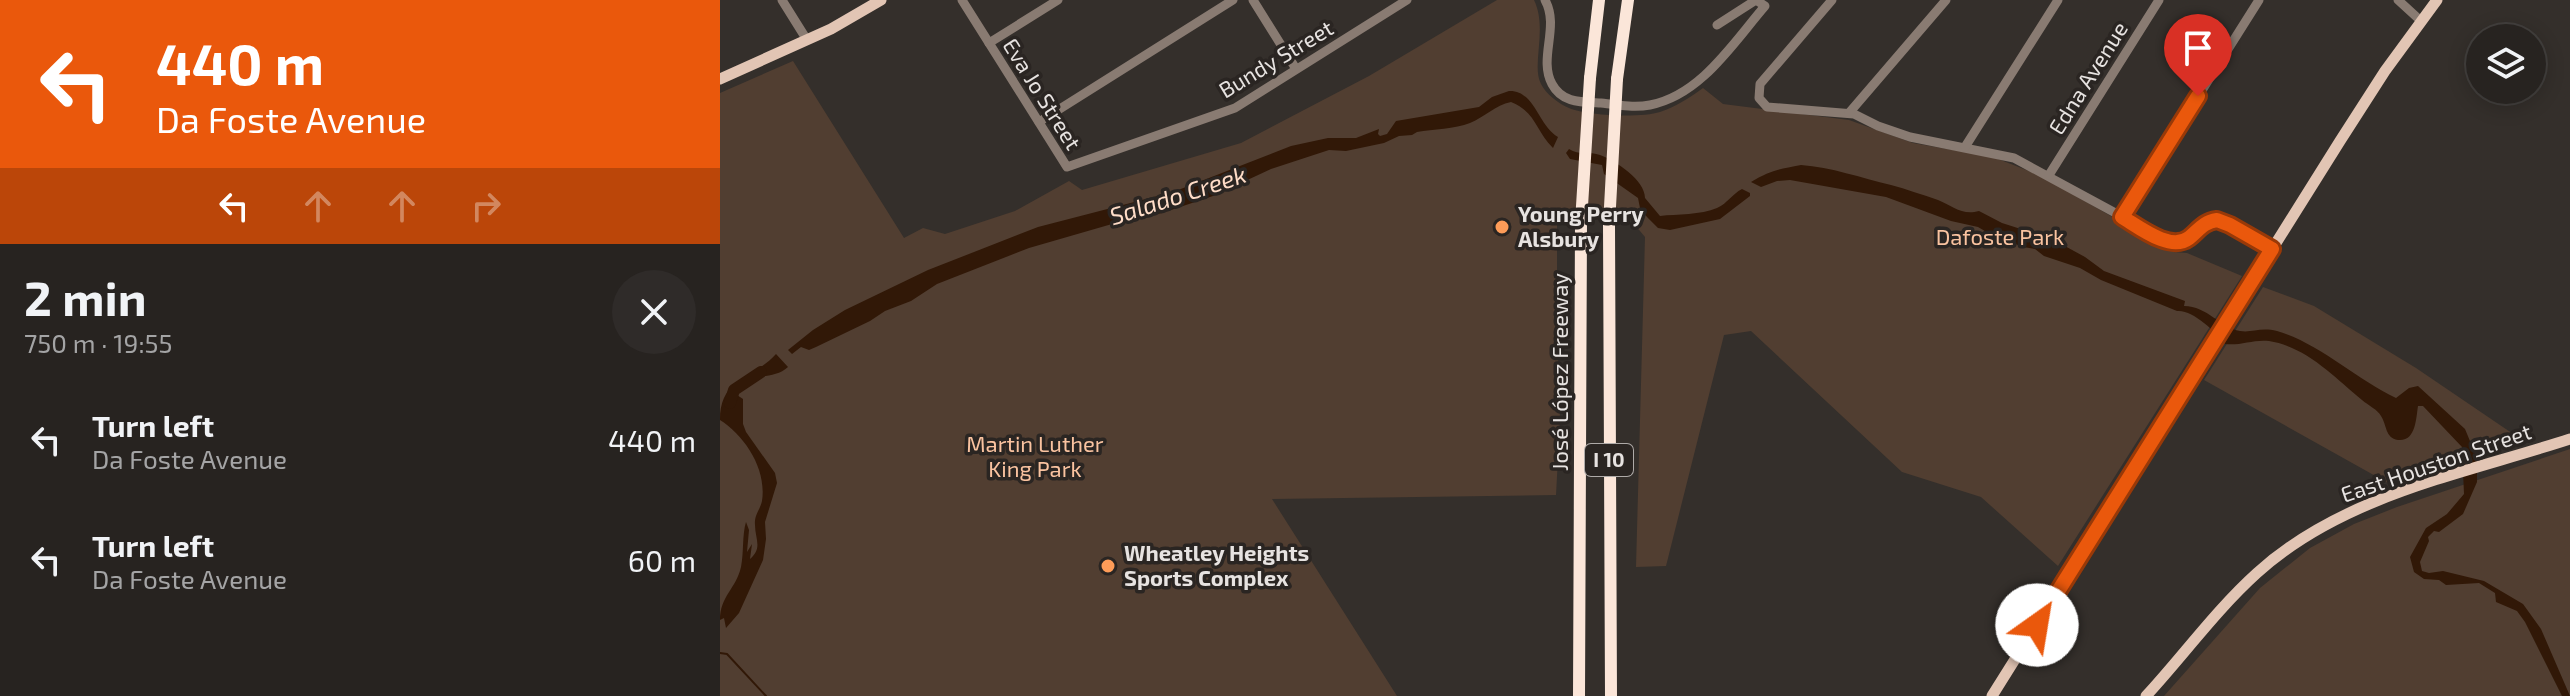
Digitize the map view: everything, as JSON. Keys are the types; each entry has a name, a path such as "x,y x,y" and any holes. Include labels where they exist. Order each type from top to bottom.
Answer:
{"highway":[{"name":"José López Freeway","path":"1577,696 1581,222 1590,78 1599,0"},
{"name":"I 10","path":"1611,696 1609,225 1617,79 1628,0"},
{"path":"1610,629 1620,696"}],"main road":[{"path":"720,79 831,29 881,0"},
{"path":"1992,696 2378,81 2437,0"},
{"name":"East Houston Street","path":"2146,696 2255,574 2327,523 2392,494 2570,439"}],"street":[{"path":"782,0 807,40"},
{"name":"Eva Jo Street","path":"962,0 1067,167"},
{"path":"989,43 1058,0"},
{"path":"1039,122 1233,0"},
{"path":"1253,0 1296,69"},
{"name":"Bundy Street","path":"1067,167 1235,108 1407,0"},
{"path":"1545,0 1551,15 1548,73 1557,93 1568,100 1580,102 1640,106 1667,100 1688,90 1767,3 1756,0 1717,25"},
{"path":"1832,0 1764,79 1758,93 1763,104 1772,109 1849,113 1897,134 2014,158 2160,238 2175,242 2188,239 2201,226 2217,220 2272,249"},
{"path":"1849,113 1946,0"},
{"path":"1965,147 2058,0"},
{"name":"Edna Avenue","path":"2049,175 2159,0"},
{"path":"2122,217 2259,0"},
{"path":"2398,0 2421,21"}],"green space":[{"name":"Martin Luther King Park","path":"1497,0 1534,0 1540,23 1538,76 1549,95 1569,108 1601,114 1651,114 1677,104 1703,88 1723,104 1849,120 1913,143 1993,157 2039,175 2174,252 2187,253 2242,276 2058,566 1981,497 1902,472 1751,331 1724,335 1666,566 1636,567 1645,237 1630,219 1557,218 1560,420 1556,495 1272,499 1397,696 720,696 720,93 793,61 904,238 923,228 945,234 1015,211 1069,181 1082,190 1241,143 1369,76"},
{"path":"2263,287 2314,306 2416,368 2522,440 2388,483 2204,380"},
{"path":"2570,449 2570,696 2164,696 2260,588 2310,548 2354,524 2397,507"}],"water":[{"path":"1509,91 1518,92 1531,102 1551,132 1558,137 1553,148 1531,116 1511,102 1464,125 1417,132 1346,151 1329,150 1271,169 1213,196 1162,213 1029,248 937,284 911,301 809,350 801,347 792,354 788,350 845,310 928,270 1038,227 1173,192 1291,146 1328,138 1356,138 1379,129 1380,136 1387,134 1396,121 1479,107 1492,97"},
{"path":"1569,149 1600,155 1621,166 1635,178 1645,198 1660,216 1711,210 1742,189 1750,196 1720,219 1670,230 1658,228 1640,208 1638,198 1604,174 1602,165 1570,159 1566,153"},
{"path":"1801,165 1835,170 1897,187 1963,211 1979,211 2002,223 2052,239 2104,271 2185,301 2184,306 2200,309 2233,329 2271,330 2293,337 2396,398 2409,388 2418,386 2465,429 2477,458 2477,482 2463,514 2428,537 2420,562 2422,571 2443,571 2484,581 2523,604 2541,629 2570,696 2562,696 2517,611 2496,602 2495,593 2479,583 2446,585 2439,580 2424,579 2414,572 2410,557 2426,528 2447,514 2464,494 2462,447 2423,406 2418,406 2412,433 2404,440 2394,439 2375,410 2308,356 2283,344 2263,341 2225,344 2190,314 1978,227 1951,221 1886,197 1790,180 1761,187 1751,182 1776,170"},
{"path":"776,354 788,367 745,381 734,393 743,399 746,432 775,473 777,483 765,522 763,560 739,613 726,628 724,618 720,620 721,612 741,567 746,522 749,530 747,552 752,544 750,559 756,551 755,521 763,489 758,466 746,444 720,420 721,406 732,387"}],"waterway":[{"name":"Salado Creek","path":"730,403 734,390 761,372"},
{"path":"720,653 727,654 766,696"}],"place":[{"name":"Young Perry Alsbury","path":"1502,227"},
{"name":"Wheatley Heights Sports Complex","path":"1108,566"}],"route":[{"path":"2037,625 2272,249 2217,220 2201,226 2188,239 2169,242 2122,217 2198,96"}],"park label":[{"name":"Dafoste Park","path":"2000,237"}]}
